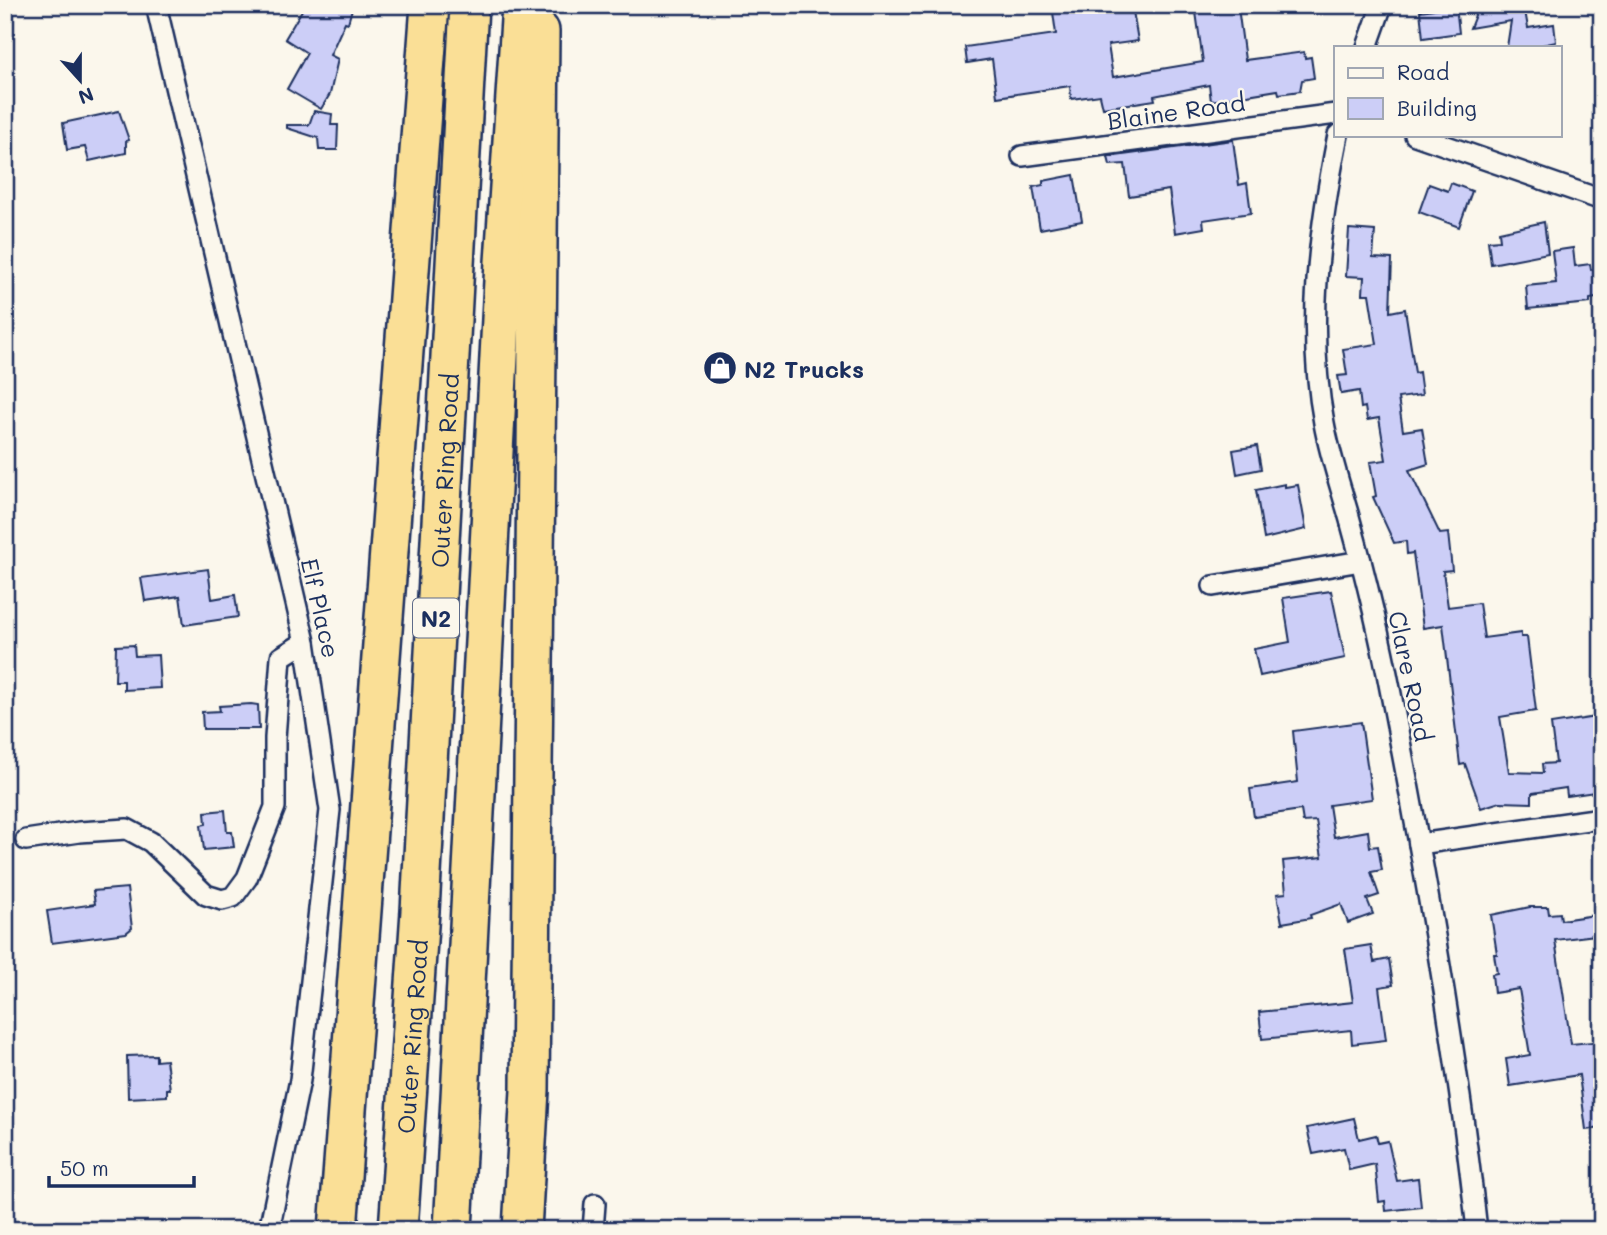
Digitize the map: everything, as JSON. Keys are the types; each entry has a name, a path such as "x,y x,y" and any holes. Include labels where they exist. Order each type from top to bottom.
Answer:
{"highway":[{"path":"338,1230 430,5"},
{"name":"Outer Ring Road","path":"398,1230 420,911 469,5"},
{"name":"Outer Ring Road","path":"453,1230 502,289 521,5"},
{"path":"522,1230 530,1090 542,79 541,38 536,5"},
{"path":"530,1090 542,1139 548,1230"},
{"path":"327,1230 342,1152"}],"street":[{"name":"Elf Place","path":"156,5 305,642 330,810 328,848 300,1080 269,1230"},
{"path":"1367,46 1382,5"},
{"name":"Blaine Road","path":"1022,156 1334,114"},
{"name":"Clare Road","path":"1338,136 1322,216 1315,349 1324,424 1361,561 1391,691 1419,844 1477,1230"},
{"path":"1418,136 1602,200"},
{"path":"1213,586 1361,561"},
{"path":"26,840 79,832 127,829 151,842 206,895 222,900 233,897 247,878 275,807 275,738 281,657 305,642"},
{"path":"1419,844 1602,818"},
{"path":"593,1230 595,1204"}],"building":[{"path":"305,5 353,5 348,23 345,22 330,55 338,59 330,94 321,109 287,89 307,53 285,39"},
{"path":"1052,5 1132,5 1138,41 1108,45 1113,77 1203,62 1196,12 1238,7 1245,60 1304,52 1305,58 1311,57 1314,78 1302,80 1300,91 1279,94 1278,90 1211,101 1209,85 1154,96 1155,100 1103,108 1100,95 1071,99 1070,86 997,97 992,59 967,63 965,47 1056,34"},
{"path":"1479,5 1524,5 1528,28 1554,24 1556,42 1538,46 1507,46 1511,21 1470,28"},
{"path":"1456,6 1459,33 1423,38 1420,11"},
{"path":"119,111 129,140 126,141 126,153 89,161 85,147 67,150 63,123"},
{"path":"314,111 332,114 331,125 338,125 337,150 319,150 318,138 287,128 287,125 309,125"},
{"path":"1233,140 1239,185 1247,183 1251,213 1203,220 1204,228 1175,233 1169,190 1129,196 1125,164 1110,165 1108,157"},
{"path":"1074,175 1082,221 1040,229 1033,187 1043,185 1043,181"},
{"path":"1451,183 1472,191 1459,227 1419,212 1429,184 1448,191"},
{"path":"1544,222 1548,253 1491,264 1488,241 1500,240 1499,232"},
{"path":"1349,229 1375,231 1373,258 1392,259 1390,312 1405,309 1415,373 1419,372 1422,395 1398,398 1403,431 1422,428 1428,464 1409,470 1440,534 1448,533 1452,570 1443,571 1448,607 1479,603 1484,638 1521,633 1521,637 1527,637 1536,711 1500,717 1509,772 1543,773 1542,764 1556,763 1551,724 1602,716 1602,791 1567,796 1566,788 1532,793 1532,803 1500,802 1481,808 1465,764 1460,765 1443,625 1423,628 1413,553 1407,554 1406,541 1394,543 1373,497 1376,496 1370,462 1386,460 1379,418 1367,420 1365,407 1361,408 1359,391 1341,394 1338,376 1347,375 1343,349 1377,344 1369,294 1363,294 1364,277 1346,276"},
{"path":"1573,248 1575,266 1590,264 1591,270 1600,269 1602,297 1590,299 1590,303 1528,309 1526,286 1556,283 1552,251"},
{"path":"1257,446 1261,469 1237,474 1233,450"},
{"path":"1285,484 1285,487 1298,485 1306,529 1264,539 1256,490"},
{"path":"208,569 212,599 235,595 238,617 184,625 180,596 145,601 141,578"},
{"path":"1331,591 1345,658 1260,676 1254,649 1290,642 1283,598"},
{"path":"134,645 135,656 158,655 160,688 124,690 124,681 115,681 116,646"},
{"path":"258,705 259,729 203,729 202,712 220,711 219,706"},
{"path":"1361,722 1372,799 1329,805 1334,837 1368,831 1370,847 1378,846 1382,870 1371,872 1379,895 1367,899 1373,914 1348,923 1341,904 1310,915 1311,918 1282,923 1277,894 1286,893 1283,861 1322,857 1316,821 1303,822 1301,810 1254,817 1250,789 1298,782 1293,731"},
{"path":"225,810 227,832 232,832 234,847 204,850 201,825 206,824 205,812"},
{"path":"127,888 132,928 126,933 52,943 47,911 95,904 93,891"},
{"path":"1530,907 1548,907 1549,914 1560,913 1561,920 1602,914 1602,930 1595,930 1595,935 1555,940 1571,1044 1602,1041 1602,1128 1586,1130 1579,1075 1510,1086 1506,1059 1530,1055 1519,989 1494,993 1492,974 1497,973 1494,954 1497,954 1491,915"},
{"path":"1371,945 1374,962 1389,959 1393,985 1379,987 1386,1040 1352,1044 1351,1030 1262,1039 1259,1012 1353,1002 1345,949"},
{"path":"156,1055 156,1061 166,1060 170,1089 167,1089 167,1096 128,1098 127,1056"},
{"path":"1354,1118 1359,1139 1376,1135 1378,1143 1388,1141 1397,1181 1418,1178 1421,1207 1386,1211 1385,1201 1379,1202 1375,1164 1349,1170 1344,1148 1313,1154 1307,1128"}],"place":[{"name":"N2 Trucks","path":"720,368"}]}
